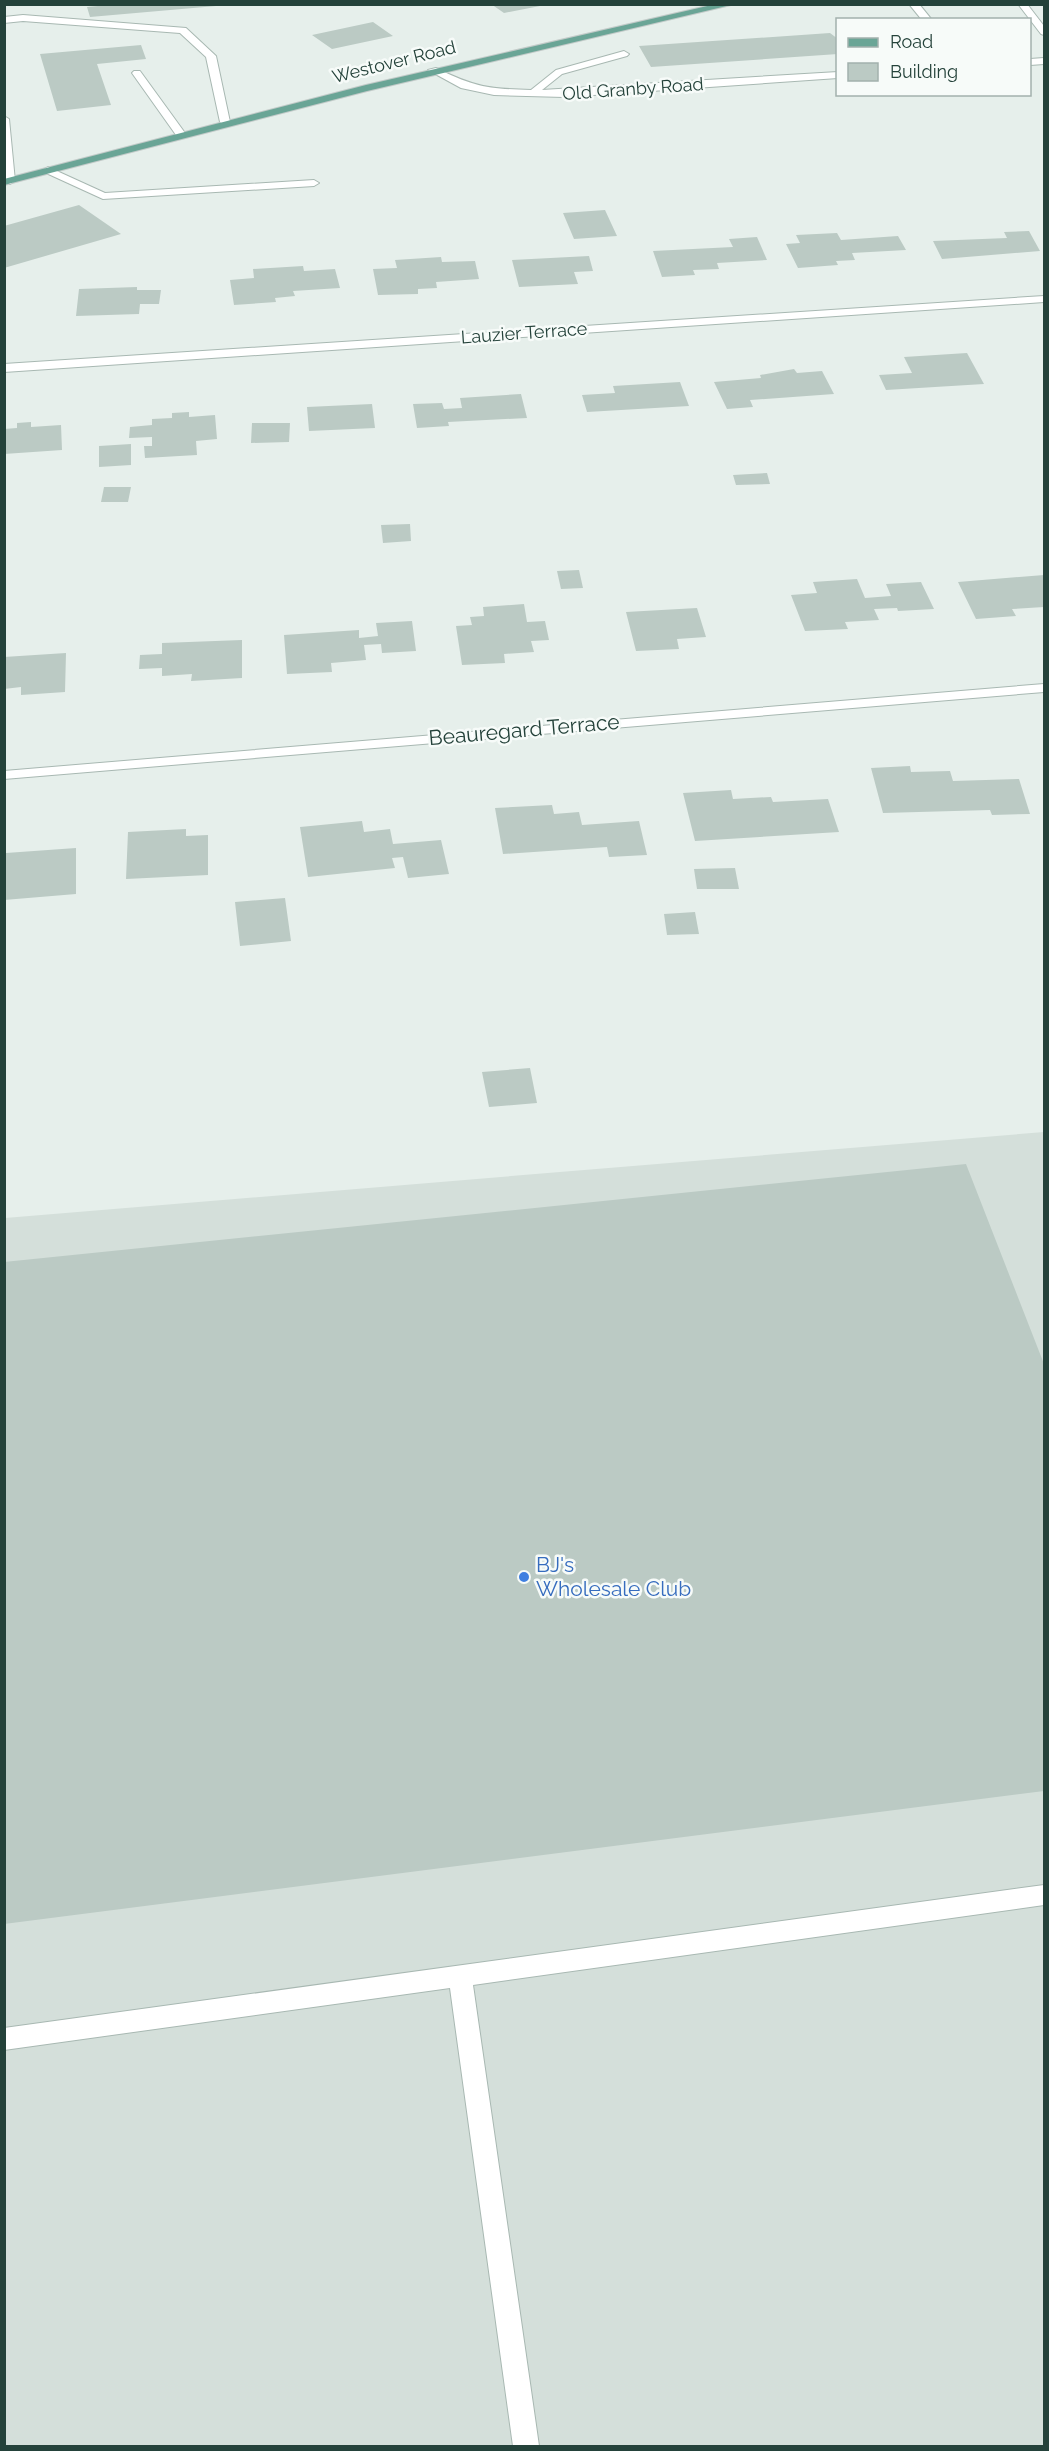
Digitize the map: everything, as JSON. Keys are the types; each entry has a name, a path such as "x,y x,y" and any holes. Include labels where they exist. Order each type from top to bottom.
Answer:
{"main road":[{"name":"Westover Road","path":"7,182 180,133 433,70 731,4"}],"street":[{"path":"913,4 926,18"},
{"path":"1022,4 1042,27"},
{"path":"4,20 22,18 183,30 211,56 225,122"},
{"path":"533,93 559,72 624,54"},
{"name":"Old Granby Road","path":"433,70 464,86 494,92 564,94 836,75"},
{"path":"137,73 180,133"},
{"path":"4,119 7,182"},
{"path":"48,170 103,196 314,183"},
{"name":"Lauzier Terrace","path":"4,368 1044,299"},
{"name":"Beauregard Terrace","path":"4,775 1044,688"},
{"path":"4,2039 1044,1895"},
{"path":"460,1976 526,2446"}],"shaded area":[{"path":"1044,1132 1044,2446 5,2446 5,1218"}],"building":[{"path":"119,4 216,4 216,6 90,17 87,7"},
{"path":"491,4 540,4 540,6 504,13"},
{"path":"373,22 393,36 332,49 312,35"},
{"path":"830,33 836,38 836,54 651,67 639,46"},
{"path":"141,45 146,59 97,64 111,105 57,111 40,54"},
{"path":"79,205 121,234 4,268 4,226"},
{"path":"605,210 617,236 574,239 563,213"},
{"path":"1029,231 1040,251 942,259 933,241 1007,238 1004,232"},
{"path":"837,233 841,240 898,236 906,250 852,253 855,260 836,261 838,265 798,268 786,244 800,243 796,235"},
{"path":"757,237 767,260 717,263 719,269 693,270 695,275 662,277 653,251 733,247 729,239"},
{"path":"589,256 593,271 574,272 578,284 519,287 512,260"},
{"path":"441,257 442,262 475,261 479,279 436,282 437,288 418,289 418,294 378,295 373,269 397,268 395,260"},
{"path":"303,266 304,271 335,269 340,288 293,291 295,296 275,298 276,302 234,305 230,280 254,278 253,269"},
{"path":"137,287 137,290 161,290 159,304 140,304 139,314 76,316 79,289"},
{"path":"967,353 984,384 886,390 879,375 912,373 904,357"},
{"path":"794,369 797,373 822,371 834,394 750,400 753,407 727,409 714,382 761,378 760,375"},
{"path":"680,382 689,406 587,412 582,395 615,393 613,386"},
{"path":"521,394 527,418 448,422 449,426 417,428 413,404 442,403 444,409 462,408 460,398"},
{"path":"372,404 375,428 309,431 307,407"},
{"path":"189,412 189,417 215,415 217,439 196,441 197,455 145,458 144,446 152,446 152,437 129,438 130,427 152,425 152,419 172,418 172,413"},
{"path":"31,422 31,427 61,425 62,450 4,454 4,429 17,428 17,423"},
{"path":"252,423 290,423 289,442 251,443"},
{"path":"131,444 131,465 99,467 99,446"},
{"path":"767,473 770,484 736,485 733,475"},
{"path":"104,487 131,487 128,502 101,502"},
{"path":"410,524 411,541 383,543 381,525"},
{"path":"579,570 583,588 561,589 557,571"},
{"path":"1044,575 1044,607 1012,609 1016,616 976,619 958,582"},
{"path":"857,579 865,598 891,596 886,584 921,582 934,609 898,611 897,608 874,609 879,620 845,622 848,629 805,631 791,595 817,593 813,582"},
{"path":"524,604 527,622 545,621 549,640 531,641 534,652 504,654 505,663 462,665 456,626 472,625 470,617 484,616 483,607"},
{"path":"697,608 706,637 677,639 679,649 636,651 626,612"},
{"path":"412,621 416,651 382,653 381,644 364,645 366,660 331,663 332,672 287,674 284,635 359,630 359,638 378,636 376,623"},
{"path":"242,640 242,678 191,681 192,674 162,676 162,668 139,669 140,655 162,654 162,643"},
{"path":"66,653 65,692 21,695 21,687 4,689 4,657"},
{"path":"910,766 911,772 950,771 953,781 1019,779 1030,814 992,815 990,810 883,813 871,768"},
{"path":"731,790 733,799 771,797 773,802 828,799 839,832 695,841 683,793"},
{"path":"552,805 554,814 579,812 582,825 639,821 647,855 609,857 607,847 503,854 495,808"},
{"path":"362,821 364,832 390,829 393,844 441,840 449,874 408,878 403,857 392,858 395,868 308,877 300,827"},
{"path":"186,829 186,836 208,835 208,875 126,879 128,832"},
{"path":"76,848 76,894 4,900 6,853"},
{"path":"735,868 739,889 697,889 694,869"},
{"path":"285,898 291,941 240,946 235,902"},
{"path":"695,912 699,934 667,935 664,914"},
{"path":"530,1068 537,1103 489,1107 482,1072"},
{"name":"BJ's Wholesale Club","path":"966,1164 1044,1364 1044,1791 4,1924 4,1262"}],"place":[{"name":"BJ's Wholesale Club","path":"524,1577"}]}
